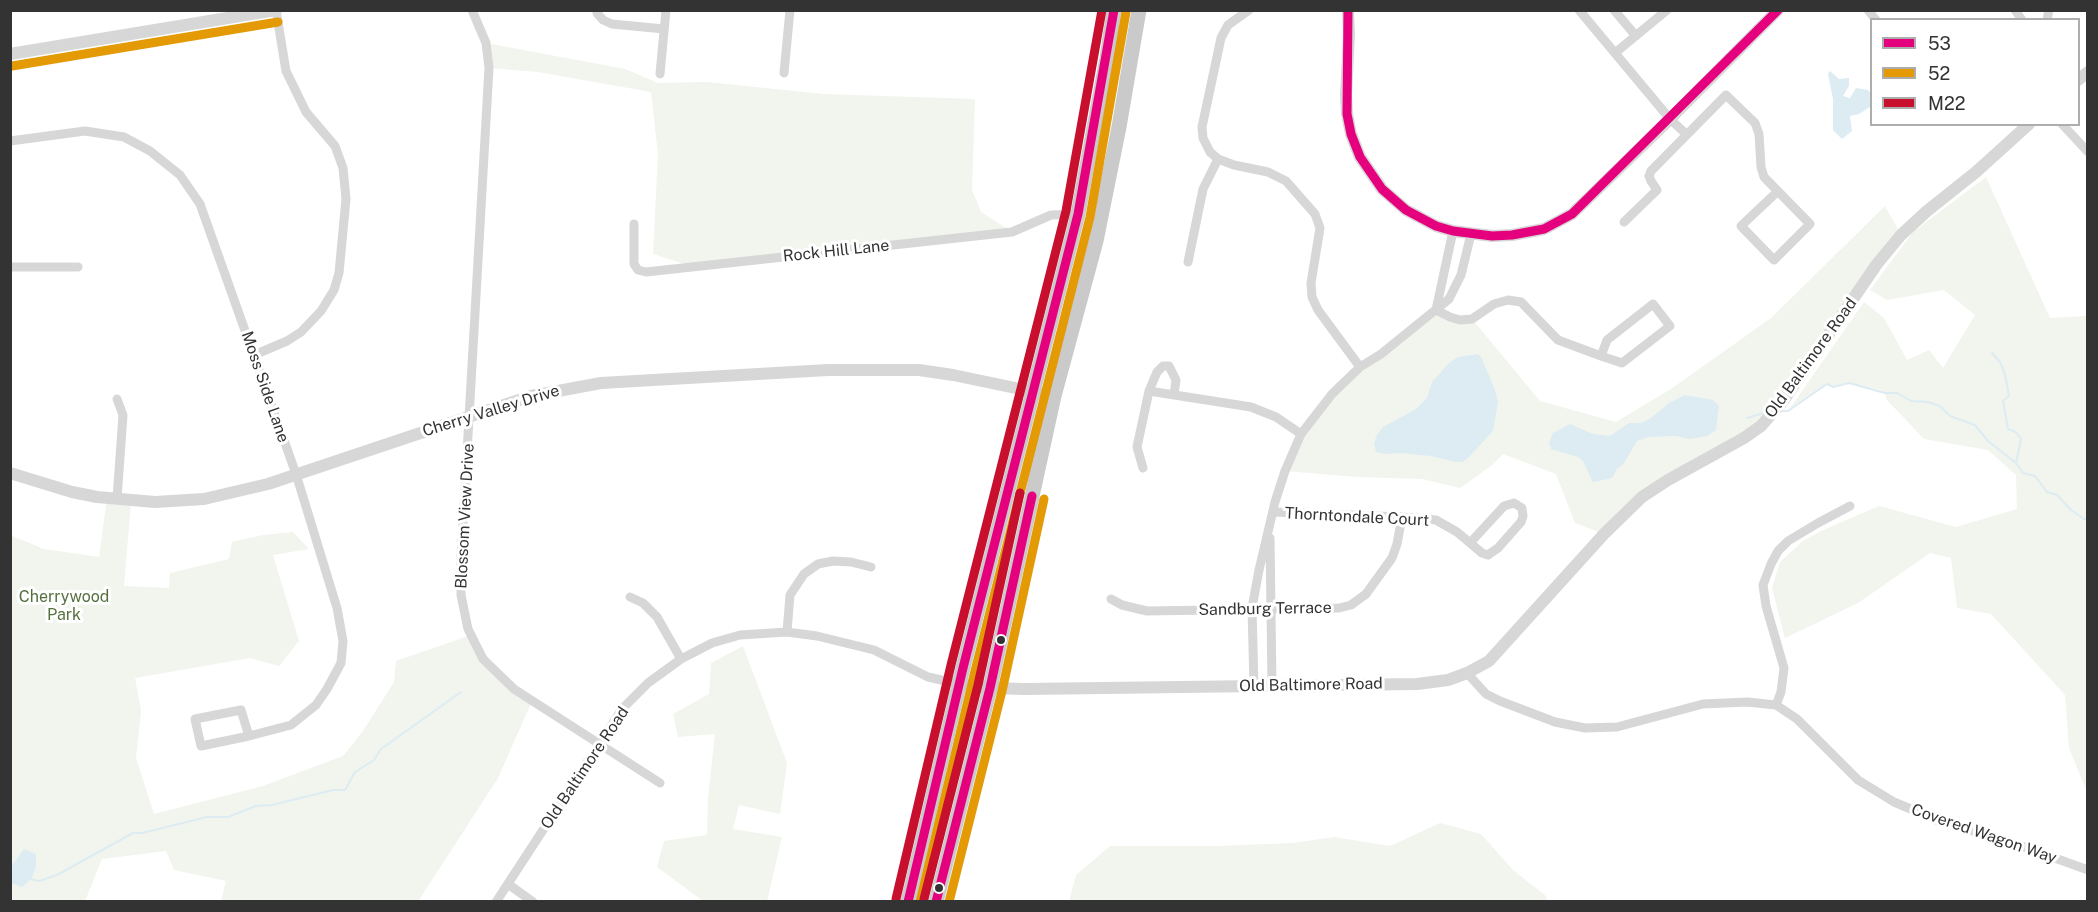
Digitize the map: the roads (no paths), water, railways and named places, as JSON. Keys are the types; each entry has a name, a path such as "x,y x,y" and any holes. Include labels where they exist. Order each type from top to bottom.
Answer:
{"main road":[{"path":"908,902 959,684 1078,214 1114,10"},
{"path":"936,902 990,688 1054,396 1096,241 1134,48 1139,10"}],"street":[{"path":"10,54 276,10 286,70 306,112 334,146 343,168 345,199 339,273 334,290 321,311 301,332 254,355"},
{"name":"Blossom View Drive","path":"472,10 486,43 489,68 461,558 461,595 468,629 483,659 501,678 532,701 660,783"},
{"path":"660,74 666,10"},
{"path":"784,73 790,10"},
{"path":"1249,10 1228,25 1218,45 1202,127 1205,143 1218,159 1281,178 1316,214 1320,228 1311,283 1312,297 1318,310 1360,367"},
{"path":"1348,10 1347,114 1359,157 1382,189 1406,210 1436,226 1453,231 1492,236 1544,229 1572,214 1778,10"},
{"path":"1579,10 1670,119 1686,134"},
{"path":"1614,10 1636,36"},
{"path":"1615,53 1667,10"},
{"path":"597,13 603,20 612,24 664,29"},
{"path":"1624,222 1657,190 1649,176 1651,171 1726,95 1755,123 1759,134 1761,167 1764,177 1810,224 1774,260 1740,226 1777,192"},
{"name":"Old Baltimore Road","path":"496,902 622,709 648,682 681,659 712,644 740,635 787,632 817,636 874,650 928,677 990,688 1417,684 1448,680 1467,673 1489,661 1604,534 1642,497 1761,426 1783,401 1877,264 1901,235 2027,126"},
{"path":"2064,126 2088,152"},
{"name":"Moss Side Lane","path":"10,141 85,131 123,137 150,151 180,175 200,204 296,474 338,608 342,642 340,663 316,705 291,725 249,736 201,746 195,719 242,710 249,736"},
{"path":"1188,262 1203,189 1218,159"},
{"name":"Rock Hill Lane","path":"634,224 634,264 638,270 646,272 1012,232 1051,215 1078,214"},
{"path":"1436,310 1453,231"},
{"path":"1254,686 1252,608 1259,570 1285,471 1301,434 1332,394 1360,367 1381,354 1449,299 1461,275 1471,234"},
{"path":"10,267 78,267"},
{"path":"1436,310 1460,320 1472,318 1494,304 1508,300 1521,302 1558,340 1601,356 1622,363 1670,326 1653,304 1607,340 1601,356"},
{"path":"1143,468 1137,447 1149,391 1157,372 1163,366 1169,366 1174,374 1176,380 1174,395"},
{"name":"Cherry Valley Drive","path":"10,473 72,492 117,499 163,502 204,499 268,484 531,396 601,383 828,370 919,370 1054,396"},
{"path":"1149,391 1251,407 1276,417 1301,434"},
{"path":"117,399 123,415 117,499"},
{"name":"Thorntondale Court","path":"1273,512 1436,520 1457,532 1484,555 1492,553 1521,522 1522,508 1514,503 1504,506 1470,543"},
{"path":"1776,705 1781,692 1784,668 1766,606 1763,585 1778,551 1788,541 1850,506"},
{"name":"Sandburg Terrace","path":"1111,599 1122,605 1147,611 1339,608 1359,600 1374,584 1392,558 1402,517"},
{"path":"1269,530 1272,685"},
{"path":"787,632 790,595 804,574 818,564 833,561 851,562 871,567"},
{"path":"630,597 643,603 657,617 681,659"},
{"name":"Covered Wagon Way","path":"1467,673 1486,694 1500,701 1555,722 1585,728 1617,728 1703,704 1747,702 1776,705 1797,719 1858,780 1894,802 1939,821 2019,845 2088,870"},
{"path":"508,884 533,902"}],"waterway":[{"path":"1992,353 2000,362 2005,374 2009,396 2003,401 2008,429 2016,432 2021,439 2016,463"},
{"path":"1783,411 1788,411 1827,384 1833,387 1849,383 1885,393 1897,393 1911,401 1928,402 1940,406 1950,416 1975,425 1988,441 2016,463 2023,473 2035,476 2047,492 2057,495 2071,510 2084,519 2088,519"},
{"path":"1747,418 1764,413"},
{"path":"31,879 39,881 57,875 133,833 142,833 207,817 228,817 256,806 272,805 333,790 345,790 355,772 374,760 381,749 461,692"}],"park label":[{"name":"Cherrywood Park","path":"64,606"}]}
